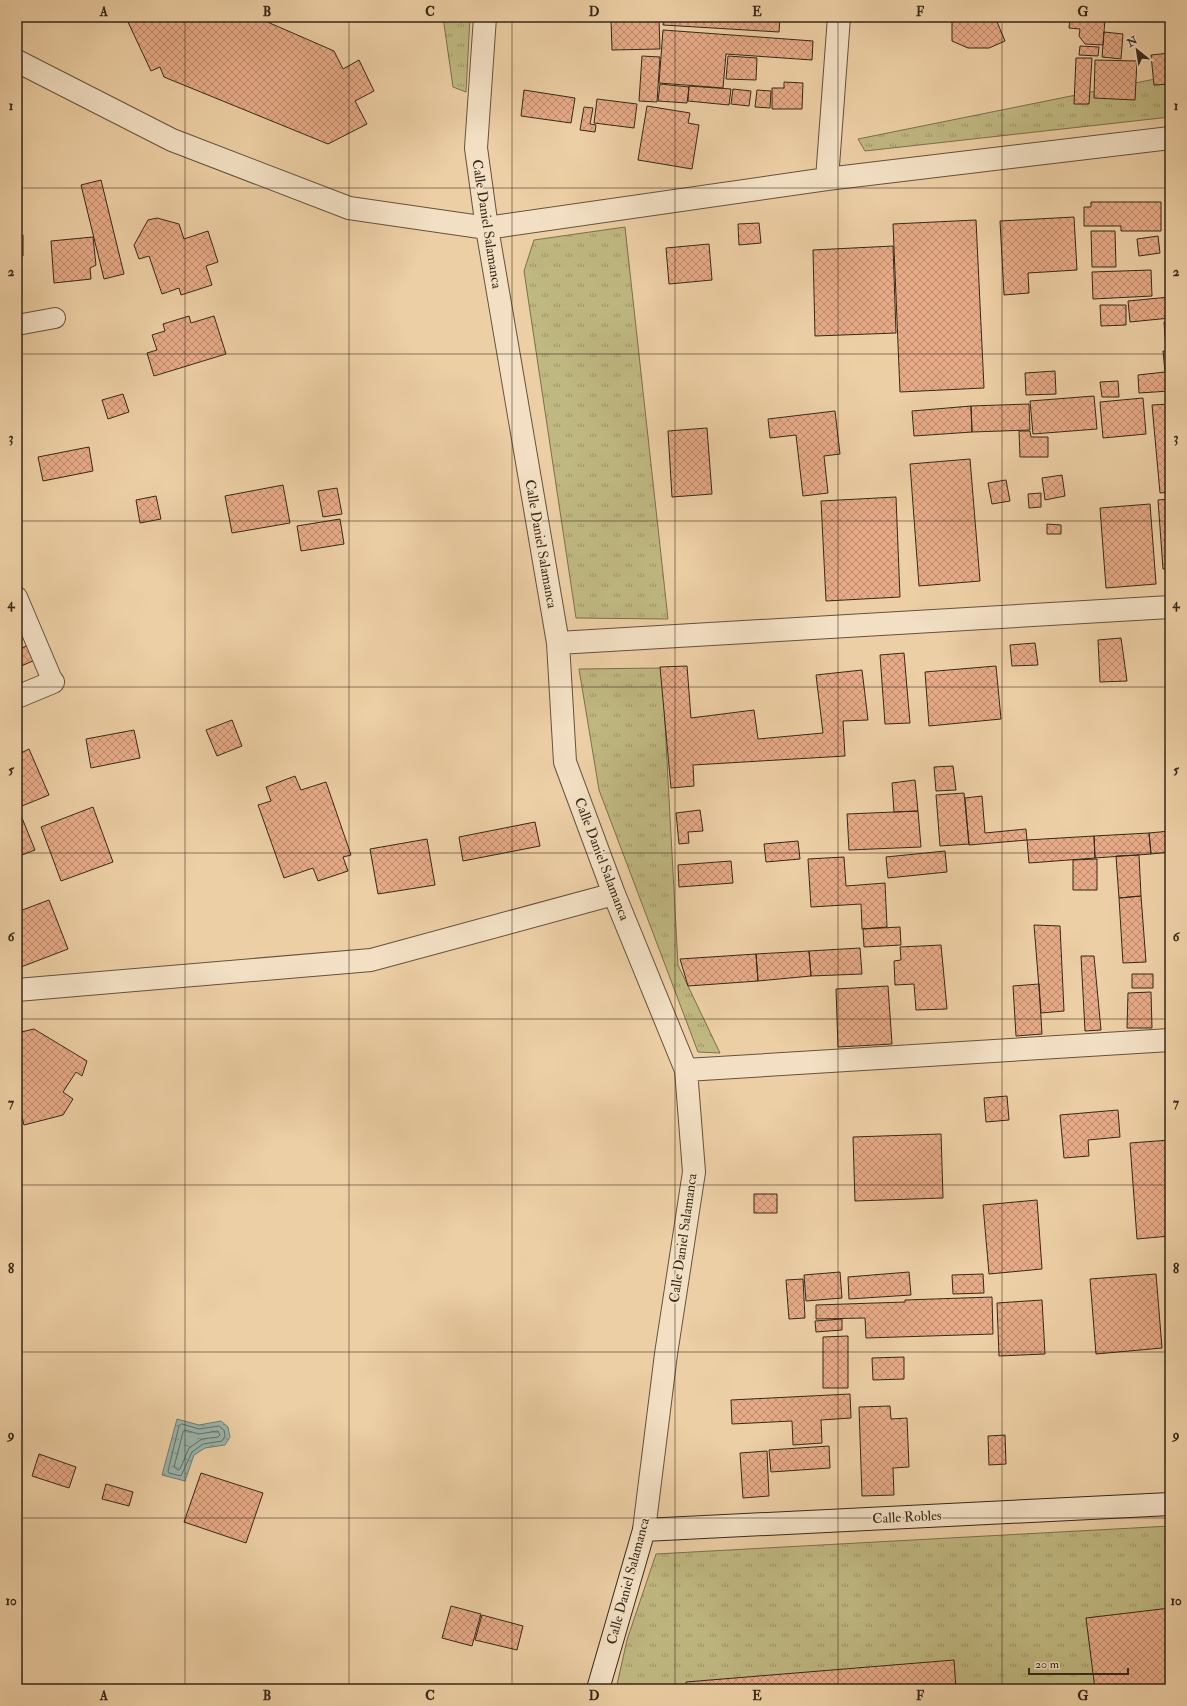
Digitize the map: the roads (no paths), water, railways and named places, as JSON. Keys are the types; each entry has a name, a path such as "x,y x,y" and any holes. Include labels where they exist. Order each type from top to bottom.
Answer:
{"street":[{"name":"Calle Daniel Salamanca","path":"486,17 476,148 487,228 558,643 565,762 614,894 686,1070 694,1172 666,1354 644,1530 598,1689"},
{"path":"827,179 839,17"},
{"path":"17,61 172,140 349,208 487,228 827,179 1170,138"},
{"path":"558,643 1170,607"},
{"path":"17,698 53,682"},
{"path":"17,990 371,960 614,894"},
{"path":"686,1070 1170,1040"},
{"name":"Calle Robles","path":"644,1530 1170,1504"}],"lane":[{"path":"17,325 55,318"},
{"path":"17,598 53,682"}],"water":[{"path":"177,1419 199,1425 221,1421 228,1427 230,1437 225,1445 205,1448 194,1455 185,1481 162,1475"}]}
